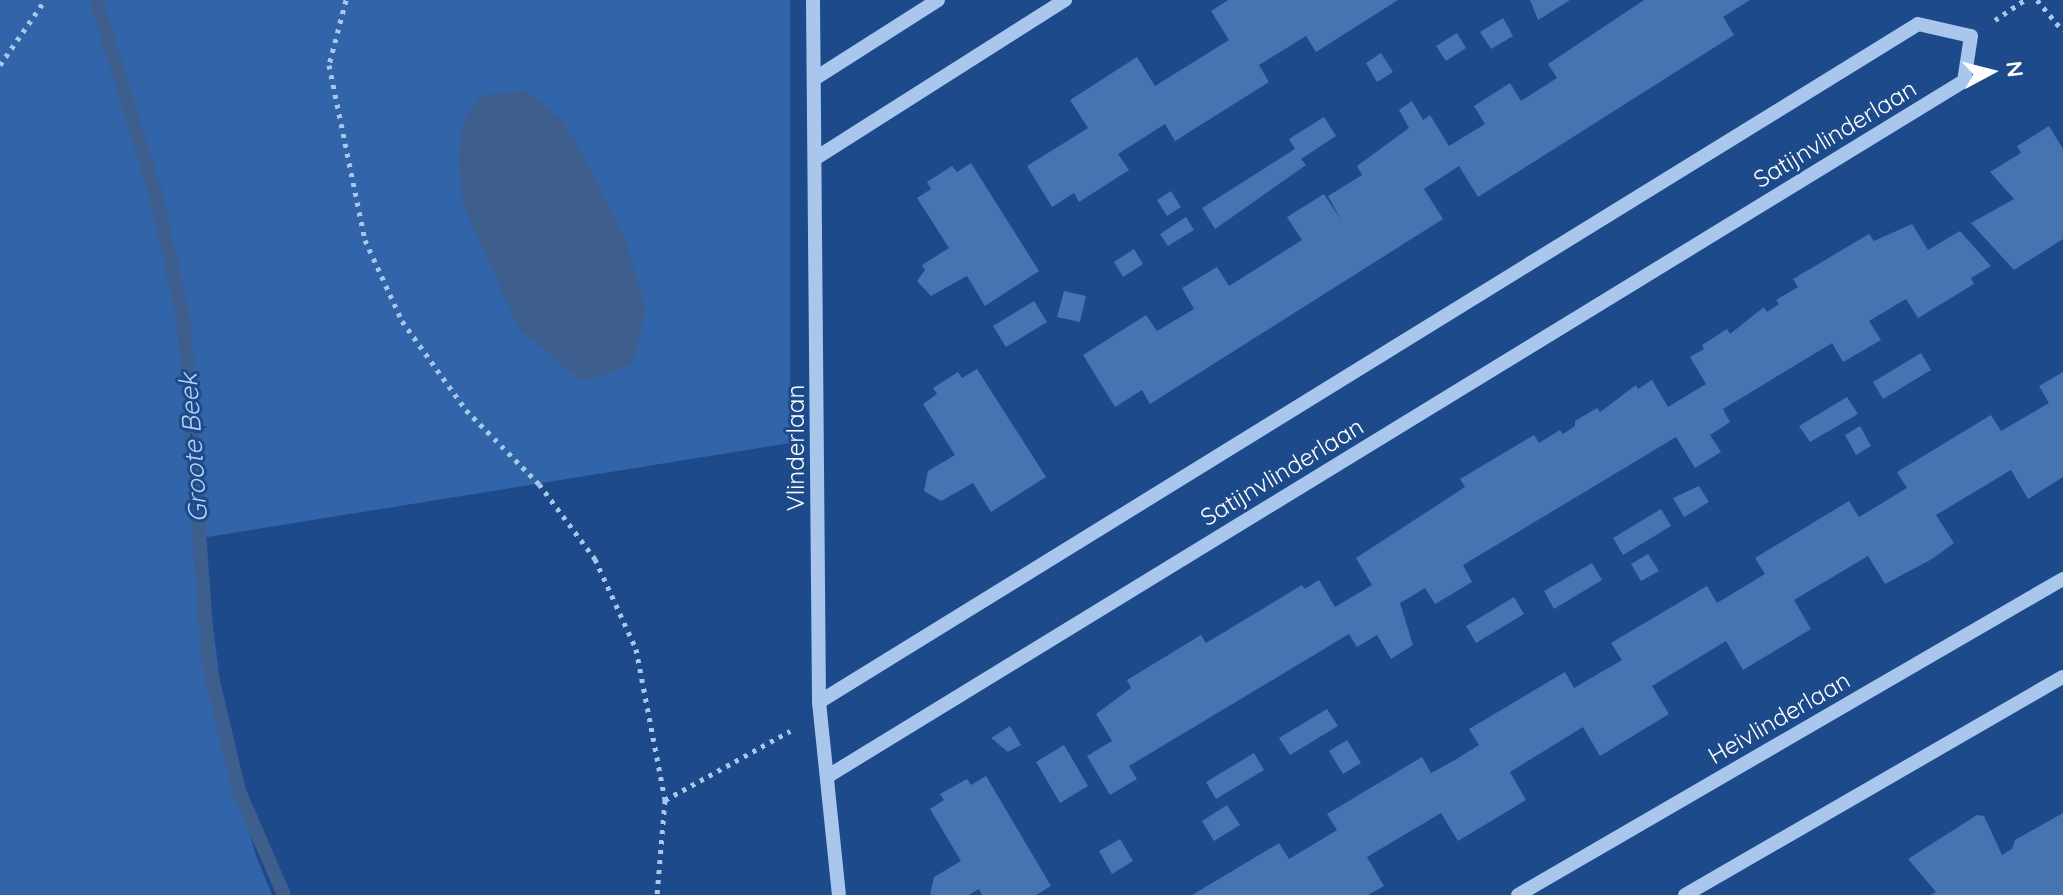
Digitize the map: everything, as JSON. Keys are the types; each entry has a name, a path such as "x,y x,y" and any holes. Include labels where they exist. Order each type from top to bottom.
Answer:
{"street":[{"name":"Vlinderlaan","path":"813,0 820,708 839,895"},
{"path":"814,79 938,0"},
{"path":"816,158 1065,0"},
{"name":"Satijnvlinderlaan","path":"820,708 1918,24 1971,36 1964,81 828,776"},
{"name":"Heivlinderlaan","path":"1518,895 2063,579"},
{"path":"1685,895 2063,677"}],"path":[{"path":"0,65 45,0"},
{"path":"346,0 329,65 365,240 402,321 466,410 539,484 595,559 636,649 665,800 657,895"},
{"path":"2037,0 2063,31"},
{"path":"665,800 820,708"}],"shaded area":[{"path":"0,0 790,0 790,443 201,538 230,756 255,853 272,895 0,895"},
{"path":"525,90 562,120 589,165 626,240 646,310 633,364 583,382 519,329 463,204 458,159 464,120 480,96"}],"building":[{"path":"1228,0 1398,0 1316,52 1306,36 1259,65 1269,82 1175,141 1165,124 1118,154 1129,170 1079,202 1074,193 1052,207 1027,166 1088,128 1070,100 1137,57 1155,86 1229,40 1211,11"},
{"path":"1530,0 1570,0 1538,20"},
{"path":"1644,0 1750,0 1723,17 1734,35 1478,197 1459,166 1424,189 1443,219 1150,404 1142,390 1115,407 1083,355 1146,315 1157,331 1194,309 1182,288 1217,267 1229,286 1302,240 1287,217 1324,194 1341,220 1328,196 1362,175 1357,166 1409,128 1399,110 1412,101 1423,120 1430,115 1449,146 1485,124 1474,106 1510,83 1521,101 1557,78 1548,64"},
{"path":"1503,18 1513,36 1491,49 1480,32"},
{"path":"1457,33 1466,48 1446,61 1436,46"},
{"path":"1381,53 1393,72 1377,82 1366,63"},
{"path":"1324,117 1336,136 1301,159 1306,165 1215,229 1202,208 1295,149 1289,139"},
{"path":"2049,126 2063,149 2063,239 2014,270 1971,223 2014,199 1990,172 2021,153 2017,146"},
{"path":"971,163 1039,271 985,306 967,276 931,296 917,281 925,270 922,265 949,248 917,198 931,189 927,182 952,166 957,172"},
{"path":"1171,191 1181,207 1167,216 1157,200"},
{"path":"1186,217 1194,230 1168,246 1160,234"},
{"path":"1912,224 1928,250 1960,231 1991,266 1971,278 1974,284 1918,318 1906,299 1869,321 1881,340 1843,362 1832,343 1723,409 1730,422 1710,435 1721,452 1695,468 1676,437 1463,565 1472,582 1435,604 1425,588 1400,603 1413,645 1391,659 1377,635 1357,647 1349,634 1129,766 1137,779 1110,795 1087,756 1112,741 1096,714 1131,688 1127,680 1201,635 1206,643 1302,585 1305,589 1319,580 1335,607 1372,585 1356,558 1465,487 1460,479 1534,435 1539,443 1560,430 1563,434 1575,426 1575,421 1597,408 1600,412 1636,385 1638,389 1652,380 1668,407 1706,384 1690,357 1704,349 1702,345 1727,329 1730,334 1764,307 1767,312 1779,304 1776,300 1798,287 1793,279 1869,234 1874,241"},
{"path":"1134,249 1143,264 1123,277 1114,262"},
{"path":"1064,291 1086,296 1080,322 1057,317"},
{"path":"1034,301 1047,322 1006,347 993,326"},
{"path":"1921,353 1931,370 1883,399 1873,382"},
{"path":"977,369 1046,477 991,512 973,483 941,501 924,491 928,471 955,455 923,404 937,394 933,388 958,372 962,378"},
{"path":"2063,372 2063,477 2028,499 2011,470 1936,515 1954,543 1932,559 1885,584 1868,556 1794,600 1811,629 1743,670 1726,641 1652,686 1669,714 1600,756 1583,727 1510,772 1526,800 1458,841 1441,813 1367,857 1384,886 1368,895 1192,895 1279,843 1289,859 1337,830 1327,814 1422,757 1431,773 1455,760 1479,745 1469,729 1565,672 1574,688 1622,660 1611,643 1707,586 1717,603 1765,574 1755,558 1849,501 1859,517 1907,488 1897,472 1991,415 2001,431 2049,403 2039,386"},
{"path":"1847,397 1858,414 1810,442 1799,426"},
{"path":"1860,426 1871,446 1856,455 1845,435"},
{"path":"1699,486 1709,502 1684,517 1673,498"},
{"path":"1661,509 1671,526 1623,555 1613,538"},
{"path":"1648,554 1659,571 1641,581 1631,564"},
{"path":"1592,563 1602,580 1554,609 1544,591"},
{"path":"1514,597 1524,614 1476,643 1466,626"},
{"path":"1327,709 1338,726 1290,755 1279,738"},
{"path":"1010,726 1021,745 1008,752 991,738"},
{"path":"1347,740 1361,763 1343,774 1329,751"},
{"path":"1064,745 1088,786 1060,803 1036,762"},
{"path":"1254,753 1264,770 1216,799 1206,782"},
{"path":"986,776 1051,886 1036,895 982,895 979,889 969,895 930,895 934,877 961,861 930,809 944,800 940,794 967,779 971,785"},
{"path":"1227,805 1240,825 1214,841 1202,821"},
{"path":"2063,813 2063,895 1930,895 1936,892 1908,859 1977,815 1984,816 2002,855 2012,849 2015,840"},
{"path":"1120,839 1133,861 1112,874 1099,851"}],"waterway":[{"name":"Groote Beek","path":"96,0 156,195 184,322 208,660 239,791 284,895"}]}
